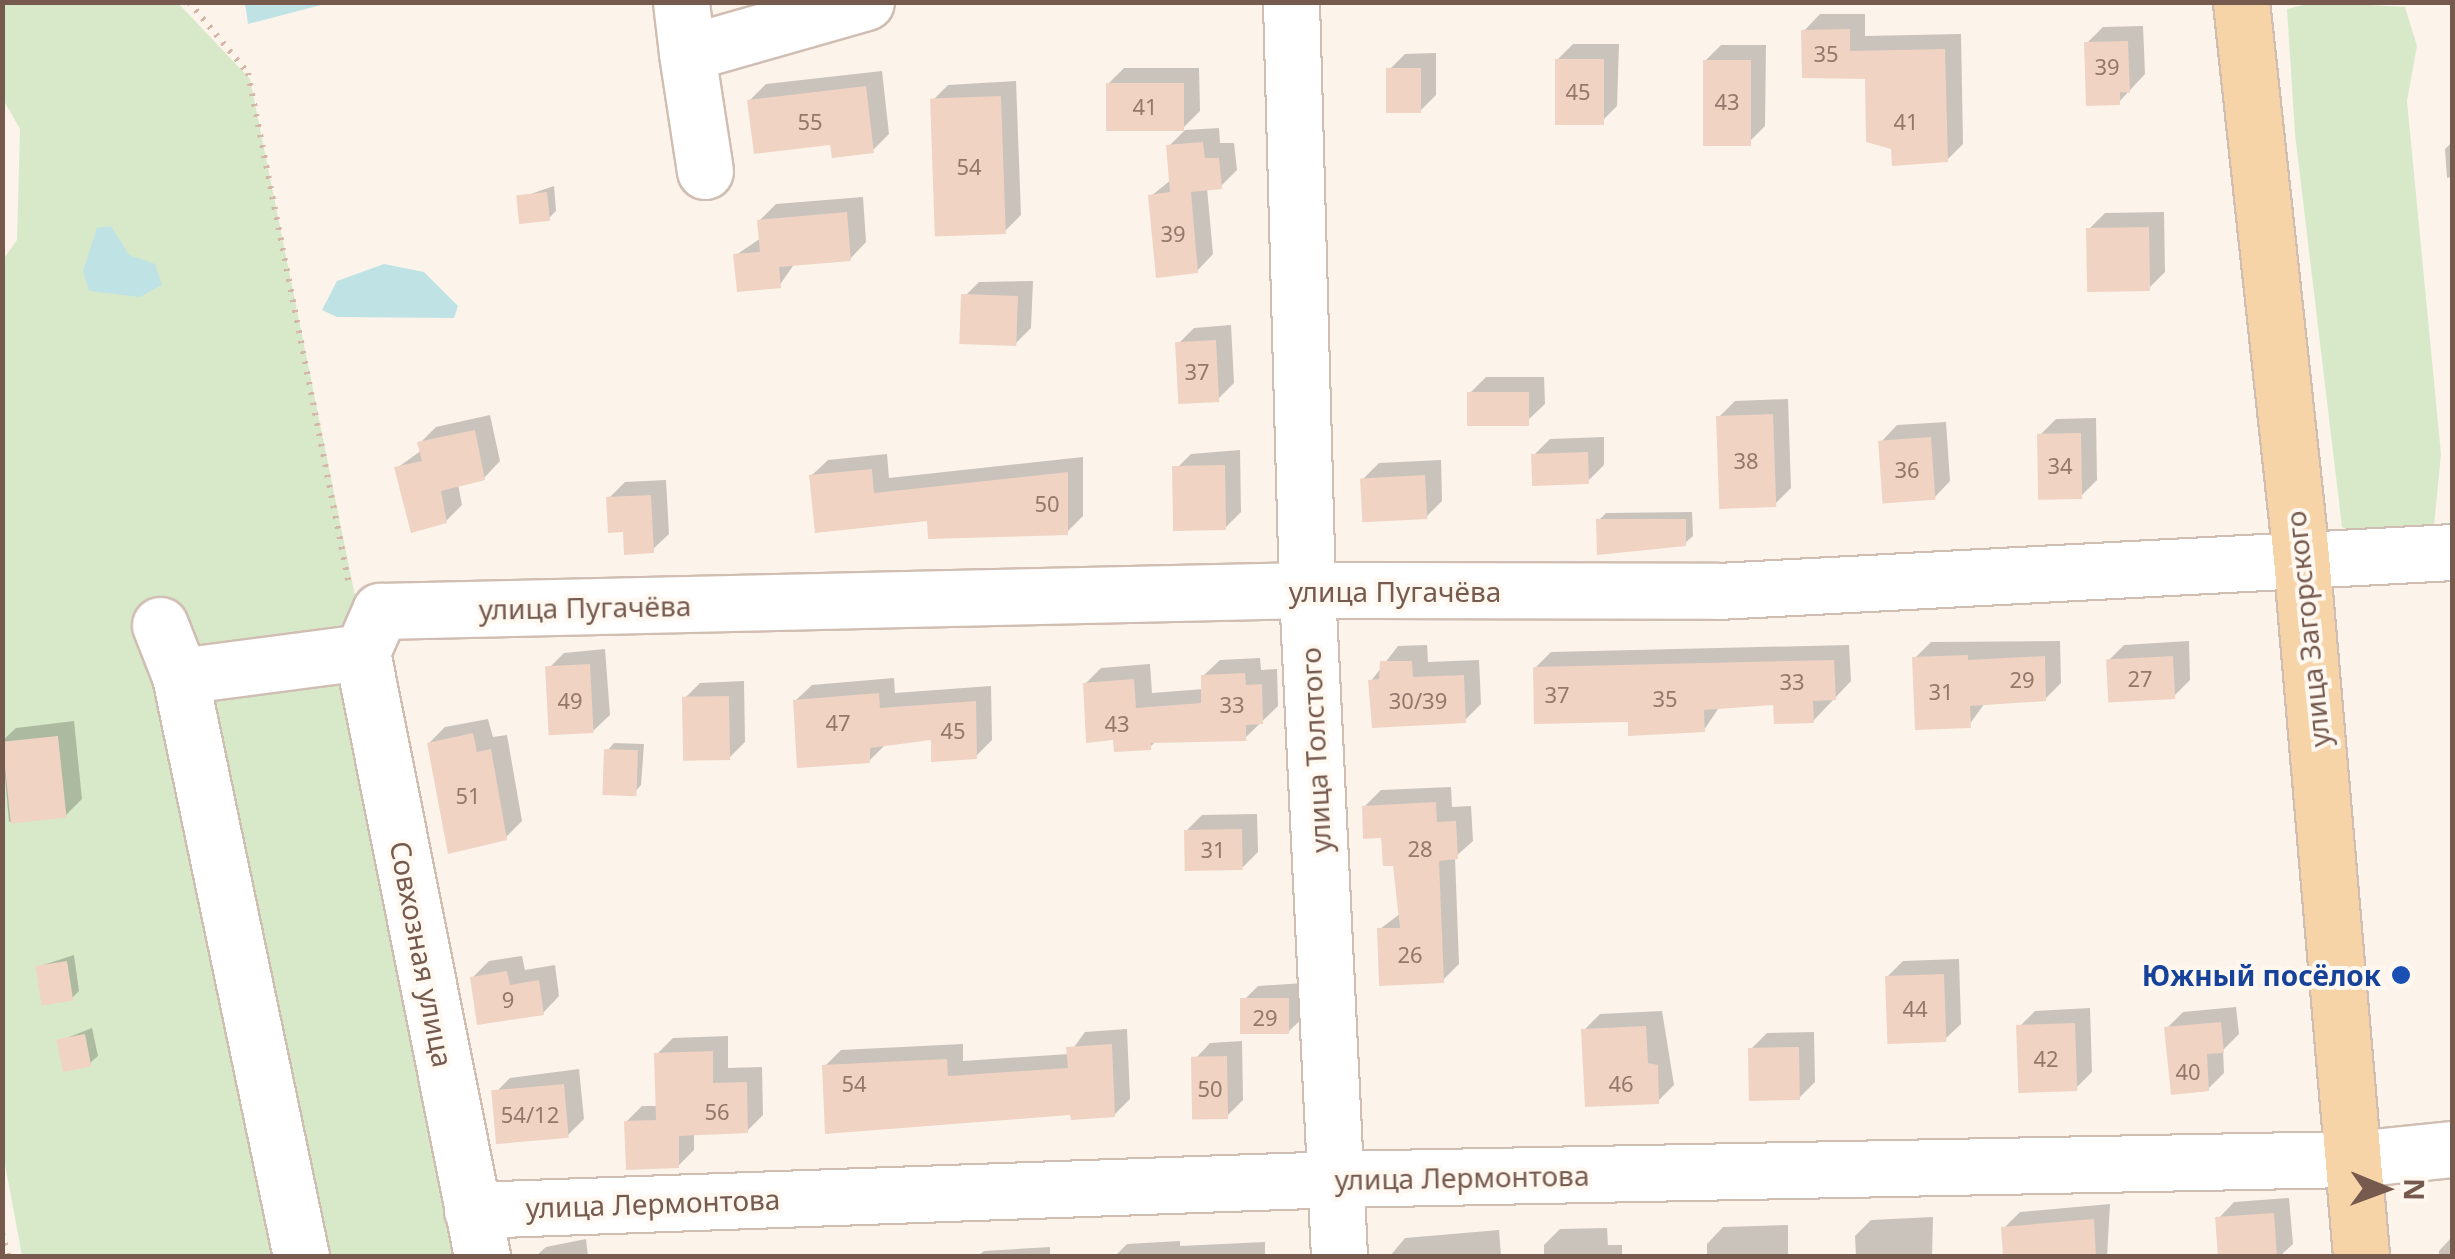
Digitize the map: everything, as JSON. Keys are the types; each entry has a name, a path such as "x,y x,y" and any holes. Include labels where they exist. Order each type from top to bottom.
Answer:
{"main road":[{"name":"улица Загорского","path":"2241,2 2301,557 2360,1256"}],"street":[{"path":"705,171 684,28 866,2"},
{"name":"улица Толстого","path":"1291,2 1307,590 1339,1256"},
{"name":"улица Пугачёва","path":"362,652 380,612 1307,590 1718,592 2301,557 2452,552"},
{"path":"160,625 180,676 301,1256"},
{"path":"180,676 362,652"},
{"name":"Совхозная улица","path":"362,652 477,1233"},
{"name":"улица Лермонтова","path":"477,1233 1336,1179 2354,1159 2452,1149"}],"path":[{"path":"189,2 248,73 362,652"},
{"path":"2,1232 8,1256"}],"green space":[{"path":"2316,2 2405,7 2417,46 2407,101 2441,454 2434,526 2363,538 2342,527 2295,134 2287,9"},
{"path":"2,3 178,3 250,79 489,1256 22,1256 2,1148 2,261 17,240 20,129 3,99"}],"water":[{"path":"245,2 329,3 248,24"},
{"path":"111,226 129,255 155,264 162,285 140,297 89,291 83,271 97,228"},
{"path":"384,264 424,272 458,306 454,318 337,317 322,310 337,281"}],"building":[{"path":"1850,29 1850,51 1945,49 1948,162 1892,166 1891,149 1866,142 1865,79 1802,78 1801,30"},
{"path":"2128,41 2130,93 2120,92 2120,105 2086,106 2084,42"},
{"path":"1555,59 1604,59 1604,125 1555,125"},
{"path":"1703,60 1751,60 1751,146 1703,146"},
{"path":"1386,68 1421,68 1421,113 1386,113"},
{"path":"1106,83 1184,83 1184,131 1106,131"},
{"path":"866,86 874,153 832,158 830,145 754,154 747,100"},
{"path":"1001,96 1006,234 935,236 930,98"},
{"path":"1203,142 1205,158 1219,158 1222,189 1191,192 1198,273 1156,278 1148,195 1170,192 1166,145"},
{"path":"547,192 550,221 519,224 516,195"},
{"path":"847,212 851,261 779,267 781,288 737,292 733,254 760,252 757,220"},
{"path":"2149,227 2150,291 2087,292 2086,228"},
{"path":"961,294 1018,296 1016,346 959,344"},
{"path":"1216,340 1219,402 1178,404 1175,342"},
{"path":"1467,392 1529,392 1529,426 1467,426"},
{"path":"1773,414 1776,507 1719,509 1716,416"},
{"path":"475,430 485,480 441,491 447,523 411,533 394,467 422,461 417,442"},
{"path":"2081,433 2082,499 2038,500 2037,434"},
{"path":"1931,437 1935,500 1883,504 1878,441"},
{"path":"1588,452 1589,484 1532,486 1531,454"},
{"path":"1225,465 1226,530 1173,531 1172,466"},
{"path":"872,469 874,493 1068,472 1068,535 928,539 927,521 815,533 809,475"},
{"path":"1425,475 1427,519 1362,522 1360,478"},
{"path":"651,495 654,553 624,555 623,532 608,533 606,497"},
{"path":"1596,519 1686,519 1686,546 1597,555"},
{"path":"1968,655 1968,660 2045,656 2046,701 1970,706 1971,728 1915,730 1912,657"},
{"path":"2173,656 2175,699 2108,702 2106,660"},
{"path":"1834,660 1836,700 1813,701 1814,723 1774,724 1773,705 1704,710 1705,732 1628,736 1628,722 1534,724 1533,667"},
{"path":"1380,661 1412,661 1413,677 1464,675 1466,723 1372,728 1368,680 1379,679"},
{"path":"590,664 594,733 549,735 545,666"},
{"path":"1245,673 1246,685 1262,684 1263,724 1246,725 1246,741 1151,743 1151,750 1114,752 1113,740 1086,743 1083,683 1134,679 1136,708 1201,703 1201,675"},
{"path":"879,693 880,708 976,701 977,759 931,762 931,740 870,748 870,763 797,768 793,700"},
{"path":"729,696 730,760 683,761 682,697"},
{"path":"473,733 477,752 491,749 507,840 448,854 427,743"},
{"path":"58,736 67,818 11,823 2,742"},
{"path":"604,749 638,750 636,796 602,795"},
{"path":"1436,802 1437,822 1456,821 1458,859 1439,861 1444,983 1379,986 1377,928 1400,928 1393,866 1383,866 1381,838 1363,839 1362,806"},
{"path":"1242,829 1243,870 1185,871 1184,830"},
{"path":"67,961 73,1001 42,1006 35,966"},
{"path":"507,971 510,985 539,980 544,1015 477,1025 470,977"},
{"path":"1944,974 1946,1042 1887,1044 1885,976"},
{"path":"1240,998 1289,998 1289,1034 1240,1034"},
{"path":"2221,1022 2224,1053 2207,1054 2209,1091 2171,1095 2164,1027"},
{"path":"2075,1023 2077,1091 2018,1093 2016,1025"},
{"path":"1646,1026 1648,1063 1658,1065 1659,1104 1585,1107 1581,1029"},
{"path":"85,1034 91,1066 63,1072 57,1040"},
{"path":"1112,1044 1115,1117 1071,1120 1070,1115 825,1134 822,1065 947,1059 948,1076 1068,1068 1066,1047"},
{"path":"1799,1047 1800,1100 1749,1101 1748,1048"},
{"path":"713,1051 713,1083 747,1082 748,1133 679,1136 679,1168 626,1170 624,1121 656,1120 654,1053"},
{"path":"1227,1056 1228,1119 1192,1120 1191,1057"},
{"path":"564,1084 569,1138 496,1144 491,1090"},
{"path":"2274,1213 2277,1256 2218,1256 2215,1217"},
{"path":"2094,1219 2096,1256 2003,1256 2001,1227"}],"place":[{"name":"Южный посёлок","path":"2401,975"}]}
